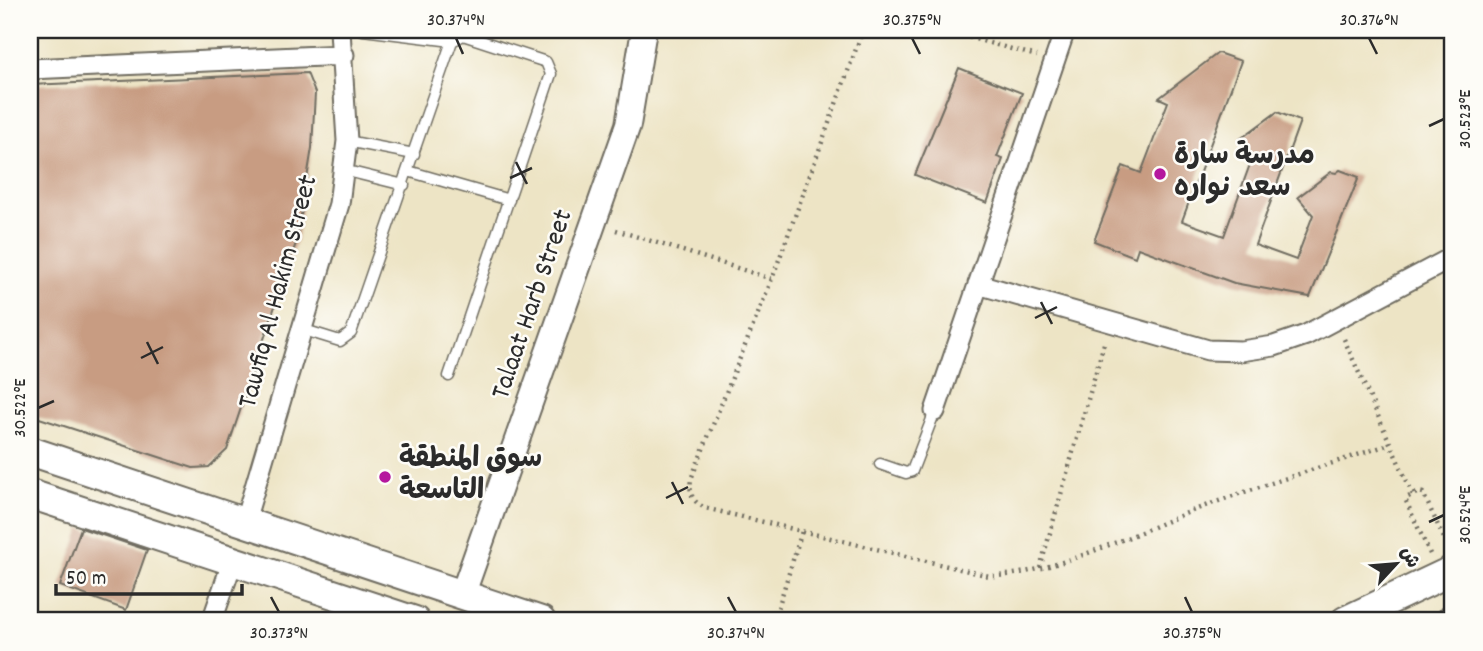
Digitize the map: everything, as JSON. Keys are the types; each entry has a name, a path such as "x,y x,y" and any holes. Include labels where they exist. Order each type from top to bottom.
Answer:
{"main road":[{"path":"30,451 462,596 493,614 541,621"},
{"path":"30,495 416,621 416,602 426,584"},
{"path":"1345,621 1449,568"}],"street":[{"name":"Tawfiq Al Hakim Street","path":"243,524 339,204 347,141 344,55 340,30"},
{"name":"Talaat Harb Street","path":"462,596 628,125 644,30"},
{"path":"935,411 1065,30"},
{"path":"30,69 344,55"},
{"path":"978,284 1208,350 1241,351 1274,346 1306,335 1453,257"},
{"path":"212,621 233,560"}],"lane":[{"path":"365,30 452,41 463,35 546,62 551,70 449,376"},
{"path":"301,329 340,341 349,337 452,41"},
{"path":"347,141 414,155"},
{"path":"343,170 404,185"},
{"path":"408,171 509,200"},
{"path":"880,464 906,473 912,471 935,411"}],"path":[{"path":"942,30 1054,61"},
{"path":"594,223 772,279"},
{"path":"1335,319 1413,495"},
{"path":"1040,568 1110,322"},
{"path":"1423,493 1449,568 1407,504 1408,497 1423,493"},
{"path":"774,621 802,531"}],"building":[{"name":"مدرسة سارة سعد نواره","path":"1218,53 1241,61 1182,221 1224,236 1253,156 1239,140 1277,112 1300,121 1255,245 1296,260 1313,215 1298,197 1331,172 1340,170 1359,177 1310,297 1234,283 1138,248 1135,257 1094,241 1123,166 1141,173 1168,102 1159,98"},
{"path":"959,68 1022,93 997,157 1003,159 987,203 915,175"},
{"path":"307,73 315,93 312,148 297,240 227,450 209,467 193,468 30,415 30,85"},
{"path":"81,528 147,550 126,610 60,586"}],"place":[{"name":"مدرسة سارة سعد نواره","path":"1160,174"},
{"name":"سوق المنطقة التاسعة","path":"385,477"}]}
